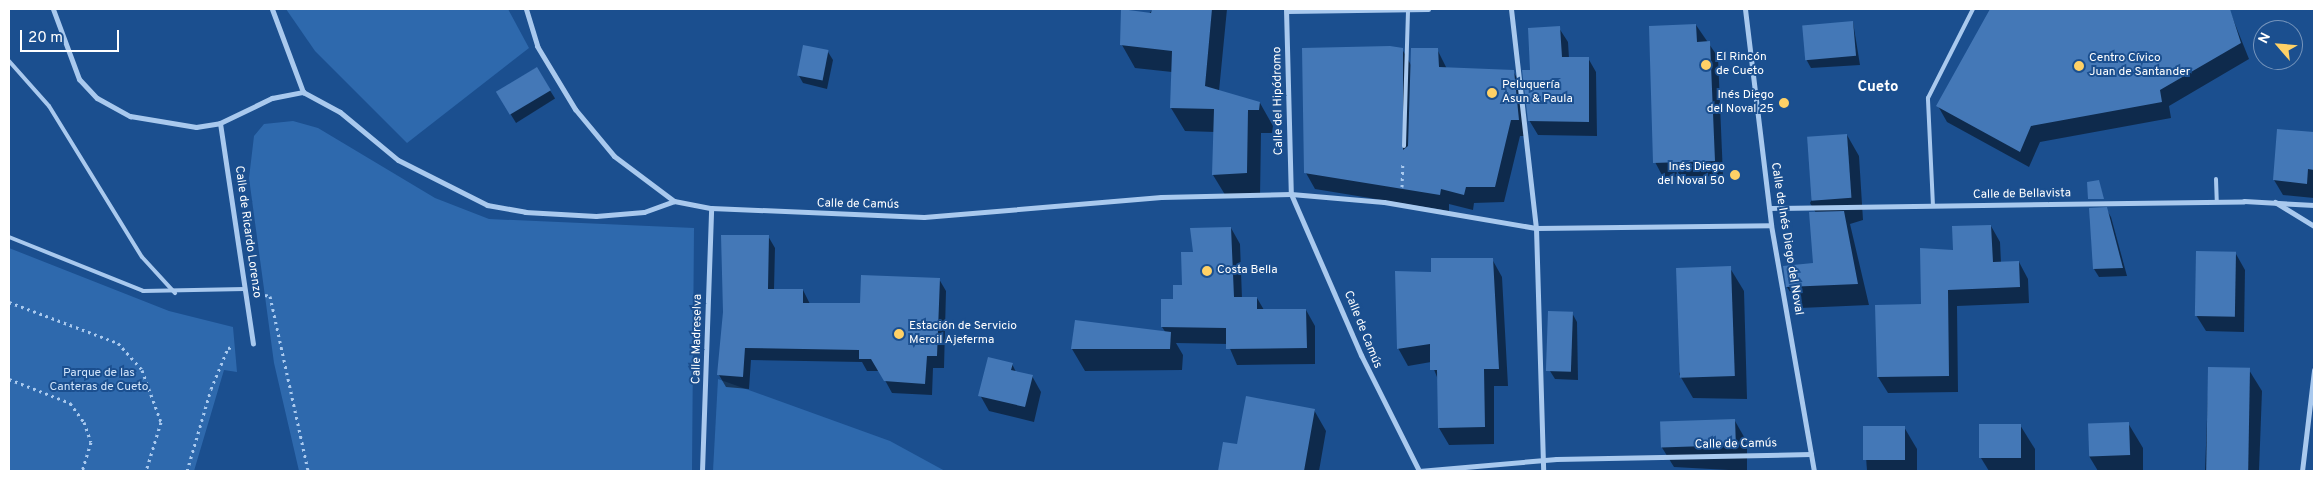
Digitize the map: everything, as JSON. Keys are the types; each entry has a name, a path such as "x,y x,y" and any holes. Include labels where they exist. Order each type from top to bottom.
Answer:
{"street":[{"path":"53,9 79,79 97,98 147,121 196,127 220,123 272,98 303,92 340,112 398,160 454,193 487,205 525,212 596,216 644,212 674,201"},
{"path":"272,9 303,92"},
{"name":"Calle de Camús","path":"526,9 538,46 575,109 614,156 674,201 711,208 924,217 1161,197 1291,194 1401,205 1536,228 1771,225"},
{"path":"1286,10 1428,9"},
{"path":"1511,9 1536,228 1542,471"},
{"name":"Calle de Inés Diego del Noval","path":"1744,9 1771,225 1814,471"},
{"name":"Calle del Hipódromo","path":"1286,10 1291,194"},
{"name":"Calle de Ricardo Lorenzo","path":"220,123 254,344"},
{"name":"Calle de Camús","path":"1291,194 1361,356 1419,471 1541,460 1811,454"},
{"name":"Calle de Bellavista","path":"1770,208 2217,202 2314,204"},
{"path":"2275,202 2314,226"},
{"name":"Calle Madreselva","path":"702,471 711,208"},
{"path":"2302,471 2314,370"}],"lane":[{"path":"1404,146 1408,9"},
{"path":"1933,206 1928,98 1973,9"},
{"path":"9,61 49,106 142,257 175,293"},
{"path":"2216,179 2217,202"},
{"path":"9,237 143,291 175,293 245,289"}],"path":[{"path":"1401,205 1404,146"},
{"path":"245,289 270,296 308,471"},
{"path":"9,302 118,343 142,370 161,422 146,471"},
{"path":"187,471 228,348 254,344"},
{"path":"9,379 70,403 84,422 91,442 82,471"}],"green space":[{"path":"286,9 508,9 529,48 407,143 315,51"},
{"path":"293,121 318,128 435,198 489,219 694,228 692,471 299,471 274,363 249,178 254,136 264,124"},
{"name":"Parque de las Canteras de Cueto","path":"9,248 169,311 233,327 237,372 224,370 194,471 9,471"},
{"path":"718,379 890,441 945,471 713,471"}],"building":[{"path":"1121,9 1151,13 1152,9 1212,9 1205,86 1260,102 1259,110 1248,110 1247,173 1212,175 1214,109 1170,108 1172,51 1120,45"},
{"name":"Centro Cívico Juan de Santander","path":"1990,9 2230,9 2241,43 2160,90 2162,102 2031,126 2020,152 1936,106"},
{"path":"1853,21 1856,56 1805,60 1802,25"},
{"path":"1696,24 1697,42 1710,41 1715,161 1653,163 1649,26"},
{"path":"1560,26 1562,57 1589,57 1589,122 1528,121 1522,70 1530,70 1528,28"},
{"path":"803,45 829,50 823,80 797,75"},
{"path":"1390,46 1403,48 1403,150 1408,146 1411,48 1438,48 1439,67 1514,70 1519,120 1511,120 1495,187 1466,187 1464,195 1441,189 1440,195 1304,173 1302,48"},
{"path":"537,67 551,90 510,115 496,92"},
{"path":"2277,129 2314,132 2314,170 2308,169 2307,184 2273,180"},
{"path":"1847,134 1851,198 1812,201 1807,137"},
{"path":"2099,180 2104,199 2088,199 2087,182"},
{"path":"2107,207 2123,268 2093,269 2089,208"},
{"path":"1844,211 1858,284 1786,287 1783,266 1813,263 1809,212"},
{"path":"1991,225 1993,262 2019,261 2020,287 1948,290 1949,376 1877,377 1875,305 1921,304 1920,248 1953,250 1952,226"},
{"path":"1231,227 1234,297 1257,297 1257,309 1306,309 1307,348 1226,349 1226,328 1161,327 1161,299 1173,299 1173,285 1182,285 1181,252 1193,252 1190,228"},
{"path":"721,235 769,235 768,289 803,289 803,303 860,303 861,275 940,278 937,356 927,356 925,384 884,381 871,359 859,359 859,350 745,348 743,377 717,375 723,312"},
{"path":"2196,251 2236,252 2235,317 2195,316"},
{"path":"1431,258 1493,258 1499,369 1484,369 1485,427 1438,428 1437,370 1430,370 1430,344 1397,349 1395,271 1431,272"},
{"path":"1731,266 1735,376 1680,378 1676,268"},
{"path":"1548,311 1573,312 1571,372 1546,371"},
{"path":"1075,320 1171,332 1170,349 1071,349"},
{"path":"988,357 1013,363 1011,370 1033,375 1025,407 978,396"},
{"path":"2208,367 2250,368 2248,471 2206,471"},
{"path":"1246,396 1315,409 1304,471 1218,471 1223,442 1237,444"},
{"path":"1735,419 1736,445 1661,448 1660,422"},
{"path":"2129,422 2130,455 2089,456 2088,423"},
{"path":"1979,424 2021,424 2021,458 1979,458"},
{"path":"1863,426 1905,426 1905,460 1863,460"}],"place":[{"name":"El Rincón de Cueto","path":"1706,65"},
{"name":"Centro Cívico Juan de Santander","path":"2079,66"},
{"name":"Peluquería Asun & Paula","path":"1492,93"},
{"name":"Inés Diego del Noval 25","path":"1784,103"},
{"name":"Inés Diego del Noval 50","path":"1735,175"},
{"name":"Costa Bella","path":"1207,271"},
{"name":"Estación de Servicio Meroil Ajeferma","path":"899,334"}],"district":[{"name":"Cueto","path":"1878,88"}]}
